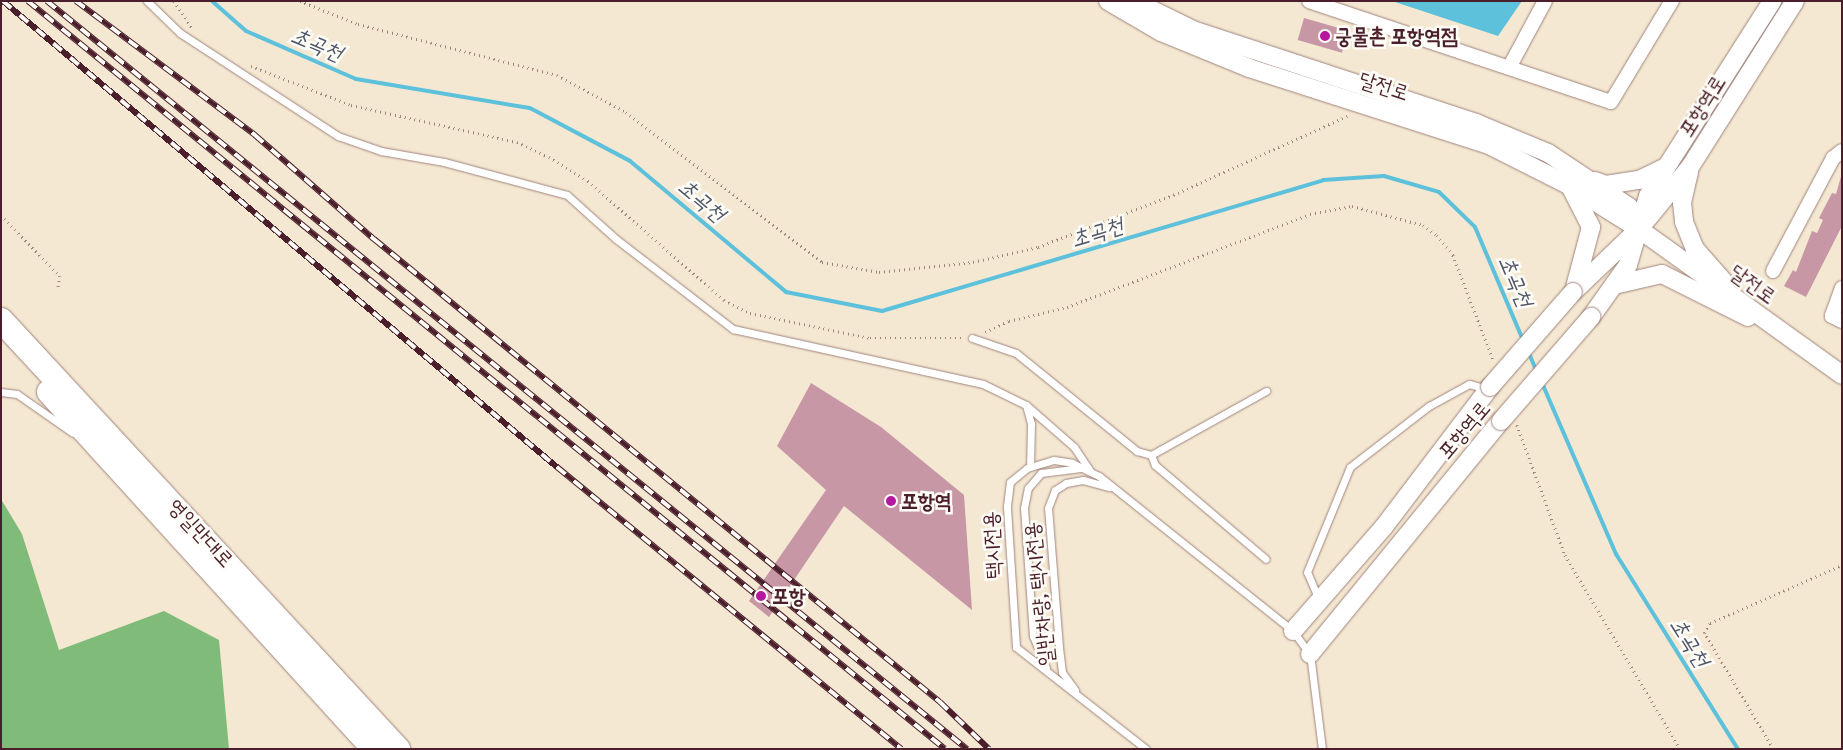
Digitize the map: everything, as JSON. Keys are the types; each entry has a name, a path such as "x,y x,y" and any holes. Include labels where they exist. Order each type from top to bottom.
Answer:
{"highway":[{"name":"영일만대로","path":"1,320 398,749"},
{"name":"영일만대로","path":"1,342 374,749"}],"street":[{"name":"달전로","path":"1108,1 1161,32 1249,68 1371,104 1489,145 1576,181 1629,207 1639,229 1842,375"},
{"name":"달전로","path":"1134,1 1193,30 1476,123 1548,153 1576,181"},
{"path":"1309,1 1510,66 1610,102 1672,1"},
{"path":"1510,66 1545,1"},
{"name":"포항역로","path":"1310,654 1508,421 1591,317 1628,266 1648,196 1772,1"},
{"name":"포항역로","path":"1293,631 1320,603 1489,388 1573,292 1639,229 1690,167 1795,1"},
{"path":"1773,271 1833,158 1842,151"},
{"path":"1573,292 1592,227 1576,181 1606,185 1640,180 1667,167"},
{"path":"1690,167 1682,202 1684,222 1695,249 1742,304"},
{"path":"1614,285 1662,274 1776,328"},
{"path":"1842,288 1832,316 1842,322"}],"lane":[{"path":"147,1 180,33 338,136 381,151 444,162 567,195 616,239 733,329 984,384 1026,405 1074,447 1088,470 1115,489 1293,631 1310,654 1322,749"},
{"path":"972,338 1016,353 1137,451 1151,455 1266,391"},
{"path":"1320,603 1307,572 1350,467 1429,406 1469,384 1489,388"},
{"path":"1,392 17,394 122,473"},
{"path":"1026,405 1031,424 1030,467"},
{"path":"1151,455 1155,465 1266,560"},
{"name":"택시전용","path":"1078,694 1016,647 1006,506 1010,482 1030,467 1054,460 1088,470"},
{"path":"1049,672 1033,636 1024,508 1028,488 1041,474 1088,470"},
{"name":"일반차량, 택시전용","path":"1078,694 1062,672 1048,508 1056,490 1066,482 1083,480 1115,489"},
{"path":"1078,694 1146,749"}],"path":[{"path":"300,1 358,24 557,75 626,112 822,262 879,272 973,262 1038,246 1178,193 1371,104"},
{"path":"972,338 1009,321 1067,307 1310,214 1352,206 1423,226 1437,235 1453,254 1497,369"},
{"path":"1,215 60,276 58,289"},
{"path":"1508,421 1565,555 1680,749"},
{"path":"1773,749 1704,633 1710,623 1842,565"}],"green space":[{"path":"1,499 22,534 59,650 164,611 219,640 229,749 1,749"}],"water":[{"path":"1392,1 1522,1 1498,36"}],"building":[{"path":"1304,18 1348,31 1342,53 1298,40"},
{"path":"1842,173 1842,226 1806,297 1784,286 1793,270 1796,272 1812,231 1817,233 1823,220 1819,218 1832,193 1836,194"},
{"name":"포항역","path":"811,383 881,427 964,495 972,610 844,506 769,617 749,601 826,490 777,446"}],"waterway":[{"name":"초곡천","path":"212,1 246,31 356,79 530,108 630,161 786,292 882,311 1323,180 1384,176 1439,192 1475,227 1523,340"},
{"name":"초곡천","path":"1528,351 1537,372"},
{"name":"초곡천","path":"1542,383 1616,554 1738,749"}],"railway":[{"path":"3,1 557,467 901,749"},
{"path":"28,1 945,749"},
{"path":"47,1 967,749"},
{"path":"76,1 255,135 374,239 940,702 989,749"}],"place":[{"name":"궁물촌 포항역점","path":"1325,36"},
{"name":"포항역","path":"891,501"},
{"name":"포항","path":"761,596"}]}
